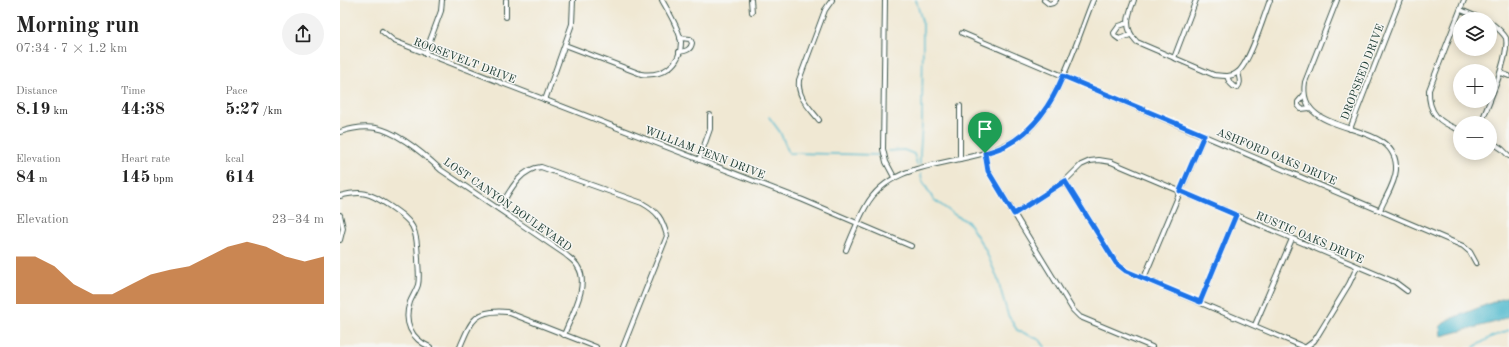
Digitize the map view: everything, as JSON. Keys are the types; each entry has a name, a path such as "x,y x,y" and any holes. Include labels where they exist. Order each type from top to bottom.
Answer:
{"street":[{"path":"425,54 441,11 442,0"},
{"path":"506,0 506,17"},
{"path":"545,100 572,24 573,0"},
{"path":"565,44 641,74 651,75 662,73 675,61 681,42 678,32 662,0"},
{"path":"751,0 752,12"},
{"path":"819,120 801,96 798,85 825,10 832,0"},
{"path":"886,0 883,149 886,162 894,177"},
{"path":"1044,0 1049,4 1056,0"},
{"path":"846,250 857,223 871,198 882,186 894,177 904,172 985,153 1005,146 1022,135 1039,119 1051,102 1063,76 1093,0"},
{"path":"1134,0 1128,17 1128,23 1130,35 1137,42 1214,75 1227,76 1238,72 1247,60 1270,0"},
{"path":"1174,58 1196,0"},
{"path":"1337,0 1305,82 1304,95 1310,108 1317,116 1385,143 1394,157 1396,165 1394,180 1380,210"},
{"name":"DROPSEED DRIVE","path":"1350,129 1400,0"},
{"path":"1453,128 1446,125 1440,120 1432,110 1429,90 1464,0"},
{"path":"1460,10 1465,12"},
{"path":"1128,23 1119,26 1114,32 1115,36 1119,38 1130,35"},
{"path":"1497,28 1505,37 1508,45 1507,55 1497,83"},
{"name":"ROOSEVELT DRIVE","path":"382,31 394,41 545,100"},
{"name":"ASHFORD OAKS DRIVE","path":"962,33 1463,246 1476,263"},
{"path":"679,52 689,50 692,43 690,39 680,38"},
{"path":"1227,76 1230,84 1236,88 1239,86 1240,81 1238,72"},
{"path":"1501,73 1509,76"},
{"path":"1304,95 1298,102 1298,105 1300,108 1310,108"},
{"name":"WILLIAM PENN DRIVE","path":"545,100 803,200 911,246"},
{"path":"960,106 960,159"},
{"path":"699,160 710,129 710,115"},
{"name":"LOST CANYON BOULEVARD","path":"340,132 365,127 378,128 390,133 407,143 441,170 565,254 578,265 582,274 582,289 564,335"},
{"path":"1144,278 1204,135"},
{"path":"1497,146 1509,156"},
{"path":"985,153 988,171 1073,310 1080,317 1152,347"},
{"name":"RUSTIC OAKS DRIVE","path":"1014,214 1065,181 1081,165 1090,161 1099,160 1111,162 1395,282 1407,291"},
{"path":"499,209 517,181 526,172 541,167 642,203 655,210 662,220 667,236 623,347"},
{"path":"1065,181 1116,263 1126,271 1305,347 1314,341 1318,335 1349,284 1357,267"},
{"path":"340,196 360,192 368,194 402,214 411,224 417,238 419,273 418,285 410,303 407,320 414,336 423,344 430,347"},
{"path":"340,215 343,228 340,240"},
{"path":"1200,302 1236,215"},
{"path":"1255,325 1292,239"},
{"path":"460,347 468,328 477,316 491,311 506,312 596,347"}],"water":[{"path":"1509,296 1509,316 1496,322 1441,336 1440,327 1447,320"}],"waterway":[{"path":"916,0 923,25 920,164"},
{"path":"769,117 780,132 789,153 881,155"},
{"path":"888,151 904,150 914,154 917,165"},
{"path":"921,174 922,180 933,199 955,215 968,222 985,249 997,277 1008,315 1017,330 1040,340 1045,347"},
{"path":"1474,347 1491,337 1509,330"}],"route":[{"path":"1063,76 1204,135 1180,191 1236,215 1200,302 1126,271 1116,263 1065,181 1014,214 988,171 985,153 1005,146 1022,135 1039,119 1051,102 1063,76"}]}
